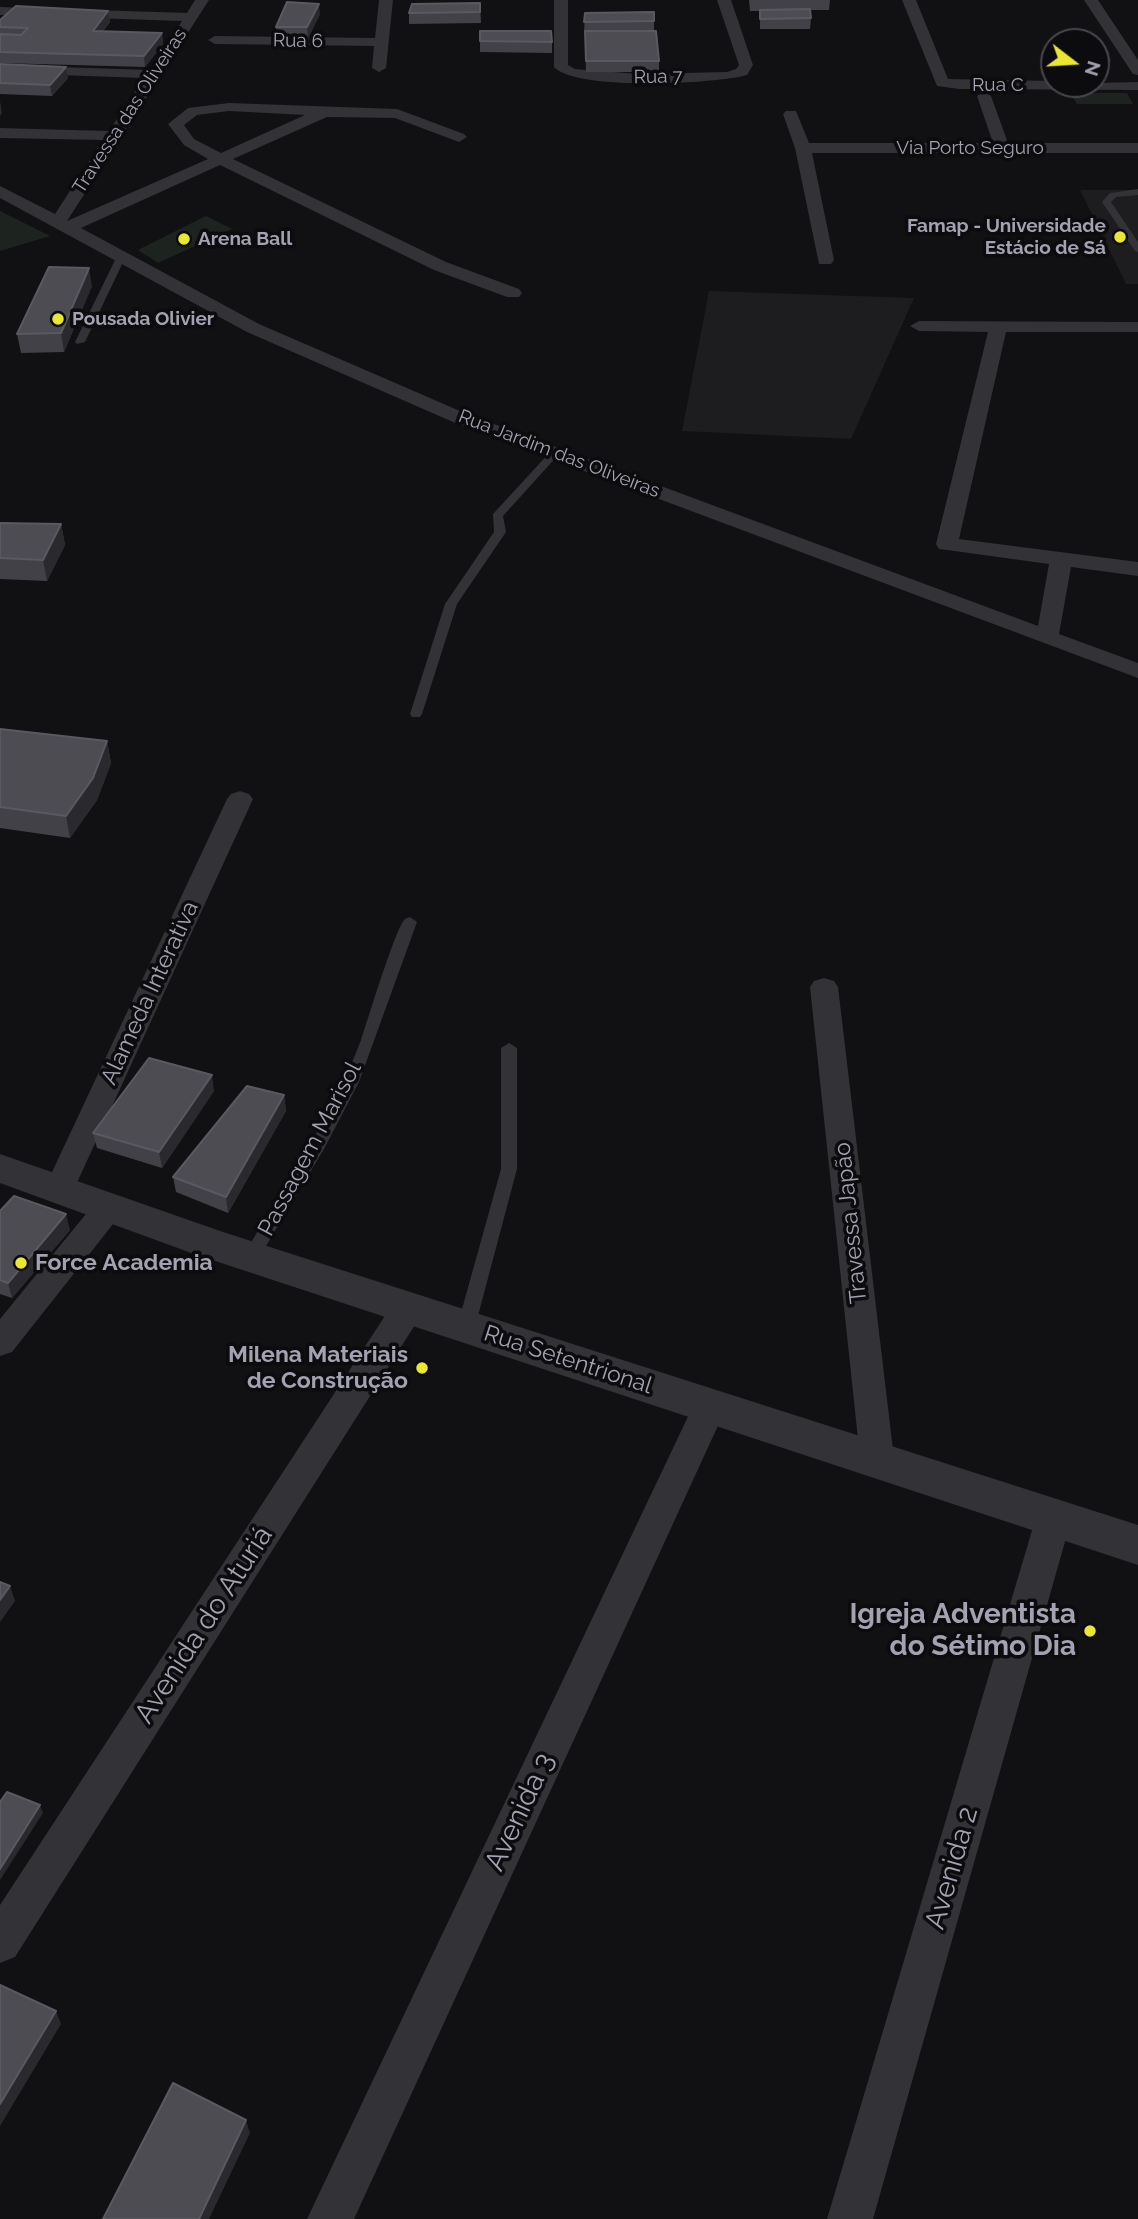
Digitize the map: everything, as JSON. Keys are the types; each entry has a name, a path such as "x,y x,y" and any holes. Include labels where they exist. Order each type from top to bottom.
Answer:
{"street":[{"name":"Travessa das Oliveiras","path":"63,225 114,136 202,0"},
{"path":"379,68 386,0"},
{"name":"Rua 7","path":"561,0 560,61 563,70 574,75 680,77 727,76 742,72 746,65 724,0"},
{"path":"909,0 915,0"},
{"name":"Rua C","path":"909,0 942,83 1138,86"},
{"path":"1091,0 1138,71"},
{"path":"0,11 190,17"},
{"name":"Rua 6","path":"215,40 381,42"},
{"path":"0,69 154,74"},
{"path":"984,96 1002,148"},
{"path":"459,137 397,114 229,107 193,111 176,124 189,142 222,160 440,266 513,293"},
{"path":"63,225 222,160 325,112"},
{"path":"791,114 803,148 825,260"},
{"path":"0,133 114,136"},
{"name":"Via Porto Seguro","path":"803,148 1138,148"},
{"name":"Rua Jardim das Oliveiras","path":"0,191 253,328 460,418 1138,671"},
{"path":"919,326 1138,327"},
{"path":"998,327 947,544 1138,569"},
{"path":"1047,637 1061,559"},
{"name":"Alameda Interativa","path":"60,1187 240,799"},
{"name":"Travessa Japão","path":"824,987 877,1458"},
{"name":"Rua Setentrional","path":"0,1168 60,1187 251,1257 877,1458 1138,1545"},
{"path":"0,1343 110,1206"},
{"name":"Avenida do Aturiá","path":"0,1941 408,1308"},
{"name":"Avenida 3","path":"330,2219 710,1406"},
{"name":"Avenida 2","path":"850,2219 1054,1517"}],"lane":[{"path":"1138,192 1113,195 1106,202 1138,249"},
{"path":"80,342 121,258"},
{"path":"416,715 451,604 500,532 497,516 555,453"},
{"name":"Passagem Marisol","path":"251,1257 313,1153 352,1080 393,961 410,922"},
{"path":"466,1327 509,1169 509,1048"}],"shaded area":[{"path":"1110,93 1127,93 1133,104 1077,104 1073,98 1110,98"},
{"name":"Famap - Universidade Estácio de Sá","path":"1080,190 1138,190 1138,284 1126,284"},
{"path":"0,211 50,236 0,251"},
{"name":"Arena Ball","path":"206,216 232,229 158,263 138,250"},
{"path":"709,291 914,298 851,439 682,431"}],"building":[{"path":"287,2 319,4 307,27 276,27"},
{"path":"480,3 480,12 409,13 412,4"},
{"path":"16,6 108,11 93,31 162,33 144,56 0,52 0,34 21,35 28,28 0,27 0,20"},
{"path":"810,9 811,18 760,19 760,10"},
{"path":"654,12 654,21 584,22 585,13"},
{"path":"480,31 551,31 552,42 480,41"},
{"path":"585,31 656,31 659,61 586,61"},
{"path":"0,64 66,67 50,85 0,83"},
{"path":"49,267 89,268 61,333 17,334"},
{"path":"0,523 61,524 43,560 0,558"},
{"path":"0,729 107,741 93,778 66,816 0,807"},
{"path":"149,1058 212,1075 159,1152 93,1133"},
{"path":"247,1086 284,1095 226,1197 173,1177"},
{"name":"Force Academia","path":"14,1196 66,1214 8,1283 0,1280 0,1211"},
{"path":"0,1582 10,1586 0,1600"},
{"path":"7,1792 40,1805 0,1869 0,1802"},
{"path":"0,1985 56,2011 0,2104"},
{"path":"173,2083 246,2120 199,2219 103,2219"}],"place":[{"name":"Famap - Universidade Estácio de Sá","path":"1120,237"},
{"name":"Arena Ball","path":"184,239"},
{"name":"Pousada Olivier","path":"58,319"},
{"name":"Force Academia","path":"21,1263"},
{"name":"Milena Materiais de Construção","path":"422,1368"},
{"name":"Igreja Adventista do Sétimo Dia","path":"1090,1631"}]}
